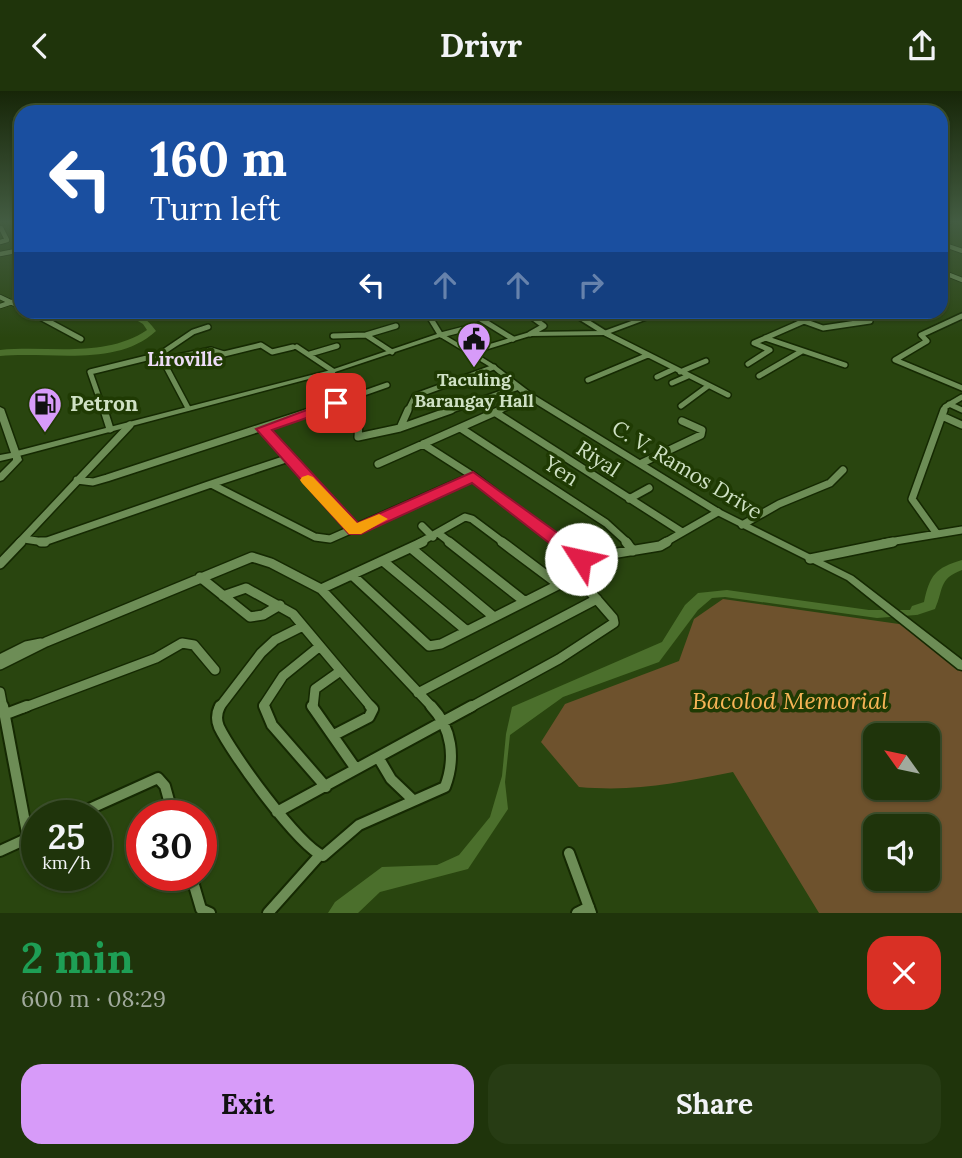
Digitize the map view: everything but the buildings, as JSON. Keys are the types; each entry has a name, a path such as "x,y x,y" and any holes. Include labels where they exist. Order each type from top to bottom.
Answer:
{"main road":[{"path":"0,409 17,462 0,478"},
{"path":"0,458 16,454"}],"street":[{"path":"0,297 14,304"},
{"path":"0,306 14,301"},
{"path":"962,316 921,335 927,341 917,344 895,360 962,388"},
{"path":"44,319 81,339"},
{"path":"431,319 441,335"},
{"path":"481,319 513,339"},
{"path":"470,352 530,334 544,326 534,319"},
{"path":"583,319 728,395"},
{"path":"530,334 605,333 644,319"},
{"path":"795,319 823,328 870,321"},
{"path":"748,364 770,351 754,344 809,319"},
{"path":"333,336 366,335 396,326"},
{"path":"16,454 333,371 476,326"},
{"path":"161,358 193,332 208,327"},
{"path":"366,335 392,352"},
{"name":"C. V. Ramos Drive","path":"441,335 494,367 531,397 718,512 850,578 962,666"},
{"path":"765,338 845,365"},
{"path":"110,429 90,372 211,350 224,354 262,345 272,352 295,347 333,371"},
{"path":"310,354 337,346"},
{"path":"759,376 803,351"},
{"path":"588,380 648,355"},
{"path":"161,358 188,408"},
{"path":"657,377 706,361"},
{"path":"400,428 415,396 494,367"},
{"path":"672,383 688,376"},
{"path":"77,480 93,482 107,478 263,429 387,386"},
{"path":"681,406 708,386"},
{"path":"362,403 358,436 400,428 519,387"},
{"path":"378,464 531,397"},
{"path":"937,534 912,499 943,416 949,404 962,397"},
{"path":"949,404 962,410"},
{"name":"Riyal","path":"496,413 682,532"},
{"path":"943,416 962,425"},
{"path":"642,463 701,435 702,430 682,421"},
{"path":"0,564 130,425"},
{"path":"263,429 355,530"},
{"name":"Yen","path":"462,429 606,523 623,537 634,551"},
{"path":"423,444 473,476 574,556 586,559 660,546 718,512"},
{"path":"24,540 44,542 54,539 289,458"},
{"path":"742,525 779,504 830,483 843,470"},
{"path":"211,484 316,537 330,539 473,476"},
{"path":"629,499 649,488"},
{"path":"321,589 411,548 461,518 468,517 558,585"},
{"path":"422,526 524,601"},
{"path":"810,559 962,530"},
{"path":"411,548 494,617"},
{"path":"0,665 46,642 200,577 255,557 321,589 444,720 449,730 448,782 445,787 359,825 323,856 318,857 268,913"},
{"path":"383,561 467,631"},
{"path":"277,812 559,659 613,626 613,618 589,588 579,582 566,581 467,631 429,646 352,575"},
{"path":"200,577 250,617 263,615 280,605"},
{"path":"223,596 246,588 293,614 339,672 373,709 369,717 334,735"},
{"path":"418,693 597,599"},
{"path":"303,626 268,646 228,693 217,712 218,725 277,812 318,857"},
{"path":"0,659 26,646 46,642"},
{"path":"6,715 156,658 182,643 194,645 215,670"},
{"path":"320,646 284,676 264,705 272,725 326,787"},
{"path":"339,672 321,682 312,695 313,707 356,769"},
{"path":"0,692 24,800"},
{"path":"378,757 391,779 412,800"},
{"path":"109,800 158,778 168,800"},
{"path":"0,851 21,841"},
{"path":"569,853 590,910 577,913"},
{"path":"196,891 201,909 210,913"}],"green space":[{"name":"Bacolod Memorial","path":"723,599 906,625 962,670 962,913 819,913 733,772 638,787 579,787 541,742 565,704 679,661 694,619"}],"shaded area":[{"path":"727,590 869,610 917,610 916,615 877,618 725,597 712,598 698,610 659,662 563,697 510,735 505,782 508,809 468,869 380,892 358,913 328,913 335,902 382,867 437,865 459,855 490,817 502,776 512,707 662,642 685,605 698,593"}],"waterway":[{"path":"0,353 80,352 119,348 152,331 140,319"},
{"path":"917,610 930,605 938,578 946,571 962,565"}],"slow traffic":[{"path":"308,480 355,530 379,519"}],"place":[{"name":"Taculing Barangay Hall","path":"474,369"},
{"name":"Petron","path":"45,434"}],"district":[{"name":"Liroville","path":"185,359"}],"route":[{"path":"336,403 263,429 322,497 355,530 473,476 581,559"}]}
